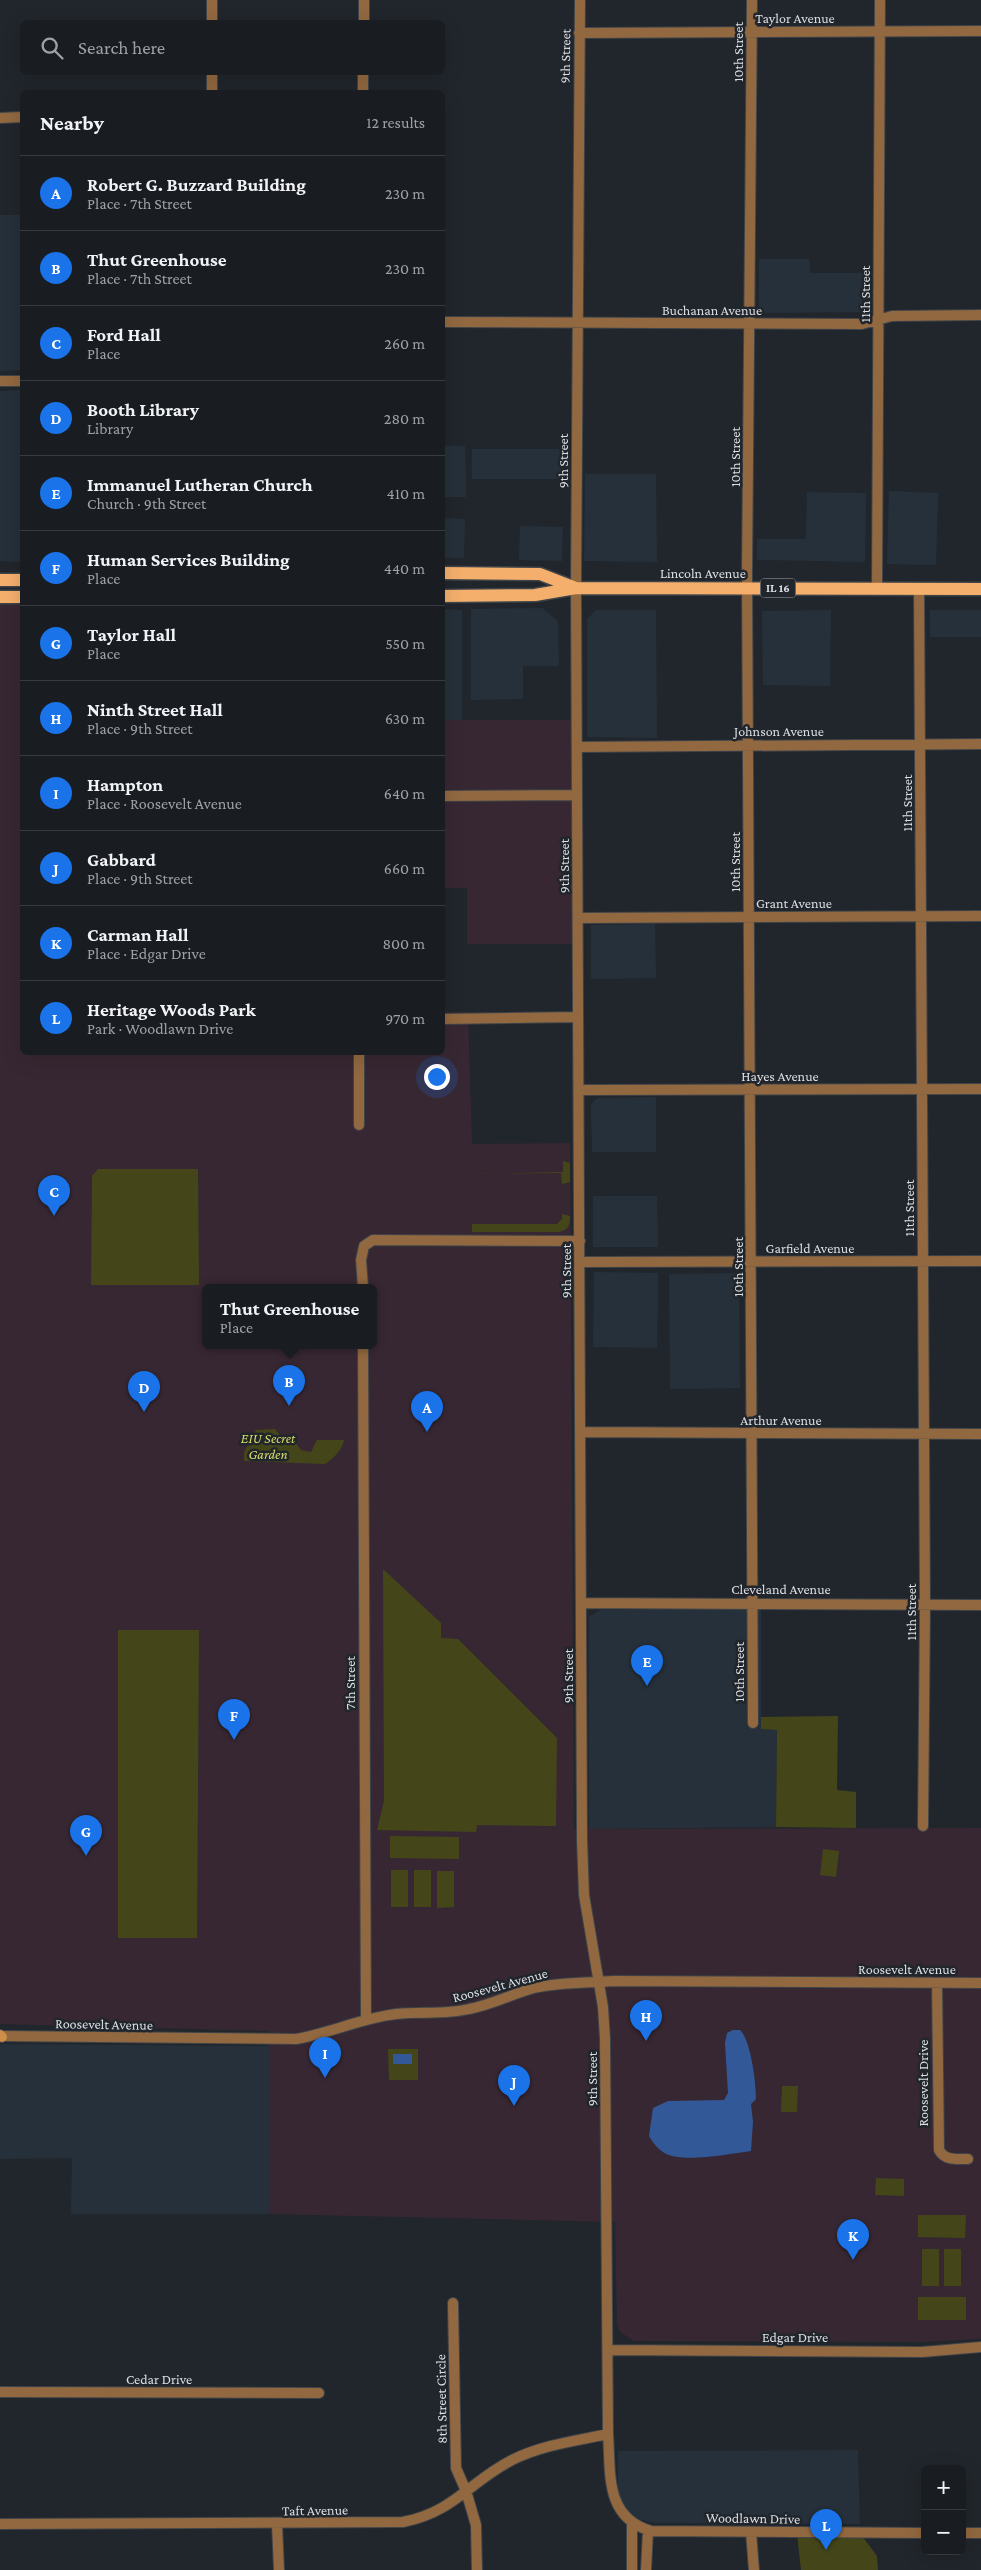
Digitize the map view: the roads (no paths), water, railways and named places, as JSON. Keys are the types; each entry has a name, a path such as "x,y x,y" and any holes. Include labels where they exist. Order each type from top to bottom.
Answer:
{"main road":[{"name":"Lincoln Avenue","path":"445,573 540,574 576,588"},
{"path":"0,580 20,580"},
{"name":"Lincoln Avenue","path":"445,596 535,595 576,588 981,589"},
{"path":"0,597 20,597"}],"street":[{"path":"212,0 212,20"},
{"path":"364,0 364,20"},
{"name":"9th Street","path":"580,0 576,324 576,588 583,1877 605,2039 608,2434 613,2495 622,2514 641,2527"},
{"name":"10th Street","path":"752,0 748,746 753,1723"},
{"name":"11th Street","path":"877,588 880,0"},
{"name":"Taylor Avenue","path":"579,33 981,31"},
{"path":"212,75 212,90"},
{"path":"363,75 363,90"},
{"path":"0,118 20,117"},
{"name":"Buchanan Avenue","path":"445,322 862,324 878,318 981,315"},
{"path":"0,381 20,381"},
{"name":"11th Street","path":"919,588 925,1605 923,1826"},
{"name":"Johnson Avenue","path":"577,747 981,744"},
{"path":"445,796 577,795"},
{"name":"Grant Avenue","path":"578,918 981,916"},
{"path":"445,1019 578,1017"},
{"path":"359,1055 359,1125"},
{"name":"Hayes Avenue","path":"579,1090 981,1089"},
{"path":"363,1284 361,1260 364,1246 373,1240 580,1241"},
{"name":"Garfield Avenue","path":"580,1262 981,1261"},
{"name":"7th Street","path":"363,1349 366,2020"},
{"name":"Arthur Avenue","path":"581,1432 981,1434"},
{"name":"Cleveland Avenue","path":"582,1603 981,1605"},
{"name":"Roosevelt Avenue","path":"1,2036 293,2039 318,2035 366,2020 396,2014 460,2011 536,1988 598,1982 981,1983"},
{"name":"Roosevelt Drive","path":"937,1983 939,2150 942,2155 949,2158 968,2159"},
{"name":"8th Street Circle","path":"453,2303 456,2468 466,2492 477,2535 477,2570"},
{"name":"Edgar Drive","path":"608,2350 922,2352 981,2347"},
{"name":"Cedar Drive","path":"0,2392 319,2393"},
{"name":"Taft Avenue","path":"0,2524 403,2522 436,2512 491,2472 532,2451 608,2434"},
{"path":"278,2524 278,2570"},
{"path":"632,2570 641,2527"},
{"path":"641,2527 646,2570"},
{"name":"Woodlawn Drive","path":"641,2527 751,2532 921,2533"},
{"path":"751,2532 754,2570"},
{"path":"966,2533 981,2533"}],"water":[{"path":"733,2030 740,2030 744,2035 754,2073 756,2099 751,2104 753,2122 751,2151 691,2158 664,2153 649,2136 653,2108 668,2101 724,2100 728,2093 725,2043 727,2033"},
{"path":"393,2054 412,2054 412,2064 393,2064"}],"place":[{"name":"Ford Hall","path":"54,1216"},
{"name":"Thut Greenhouse","path":"289,1406"},
{"name":"Booth Library","path":"144,1412"},
{"name":"Robert G. Buzzard Building","path":"427,1432"},
{"name":"Immanuel Lutheran Church","path":"647,1686"},
{"name":"Human Services Building","path":"234,1740"},
{"name":"Taylor Hall","path":"86,1856"},
{"name":"Ninth Street Hall","path":"646,2041"},
{"name":"Hampton","path":"325,2078"},
{"name":"Gabbard","path":"514,2106"},
{"name":"Carman Hall","path":"853,2260"},
{"name":"Heritage Woods Park","path":"826,2550"}],"park label":[{"name":"EIU Secret Garden","path":"268,1446"}]}
